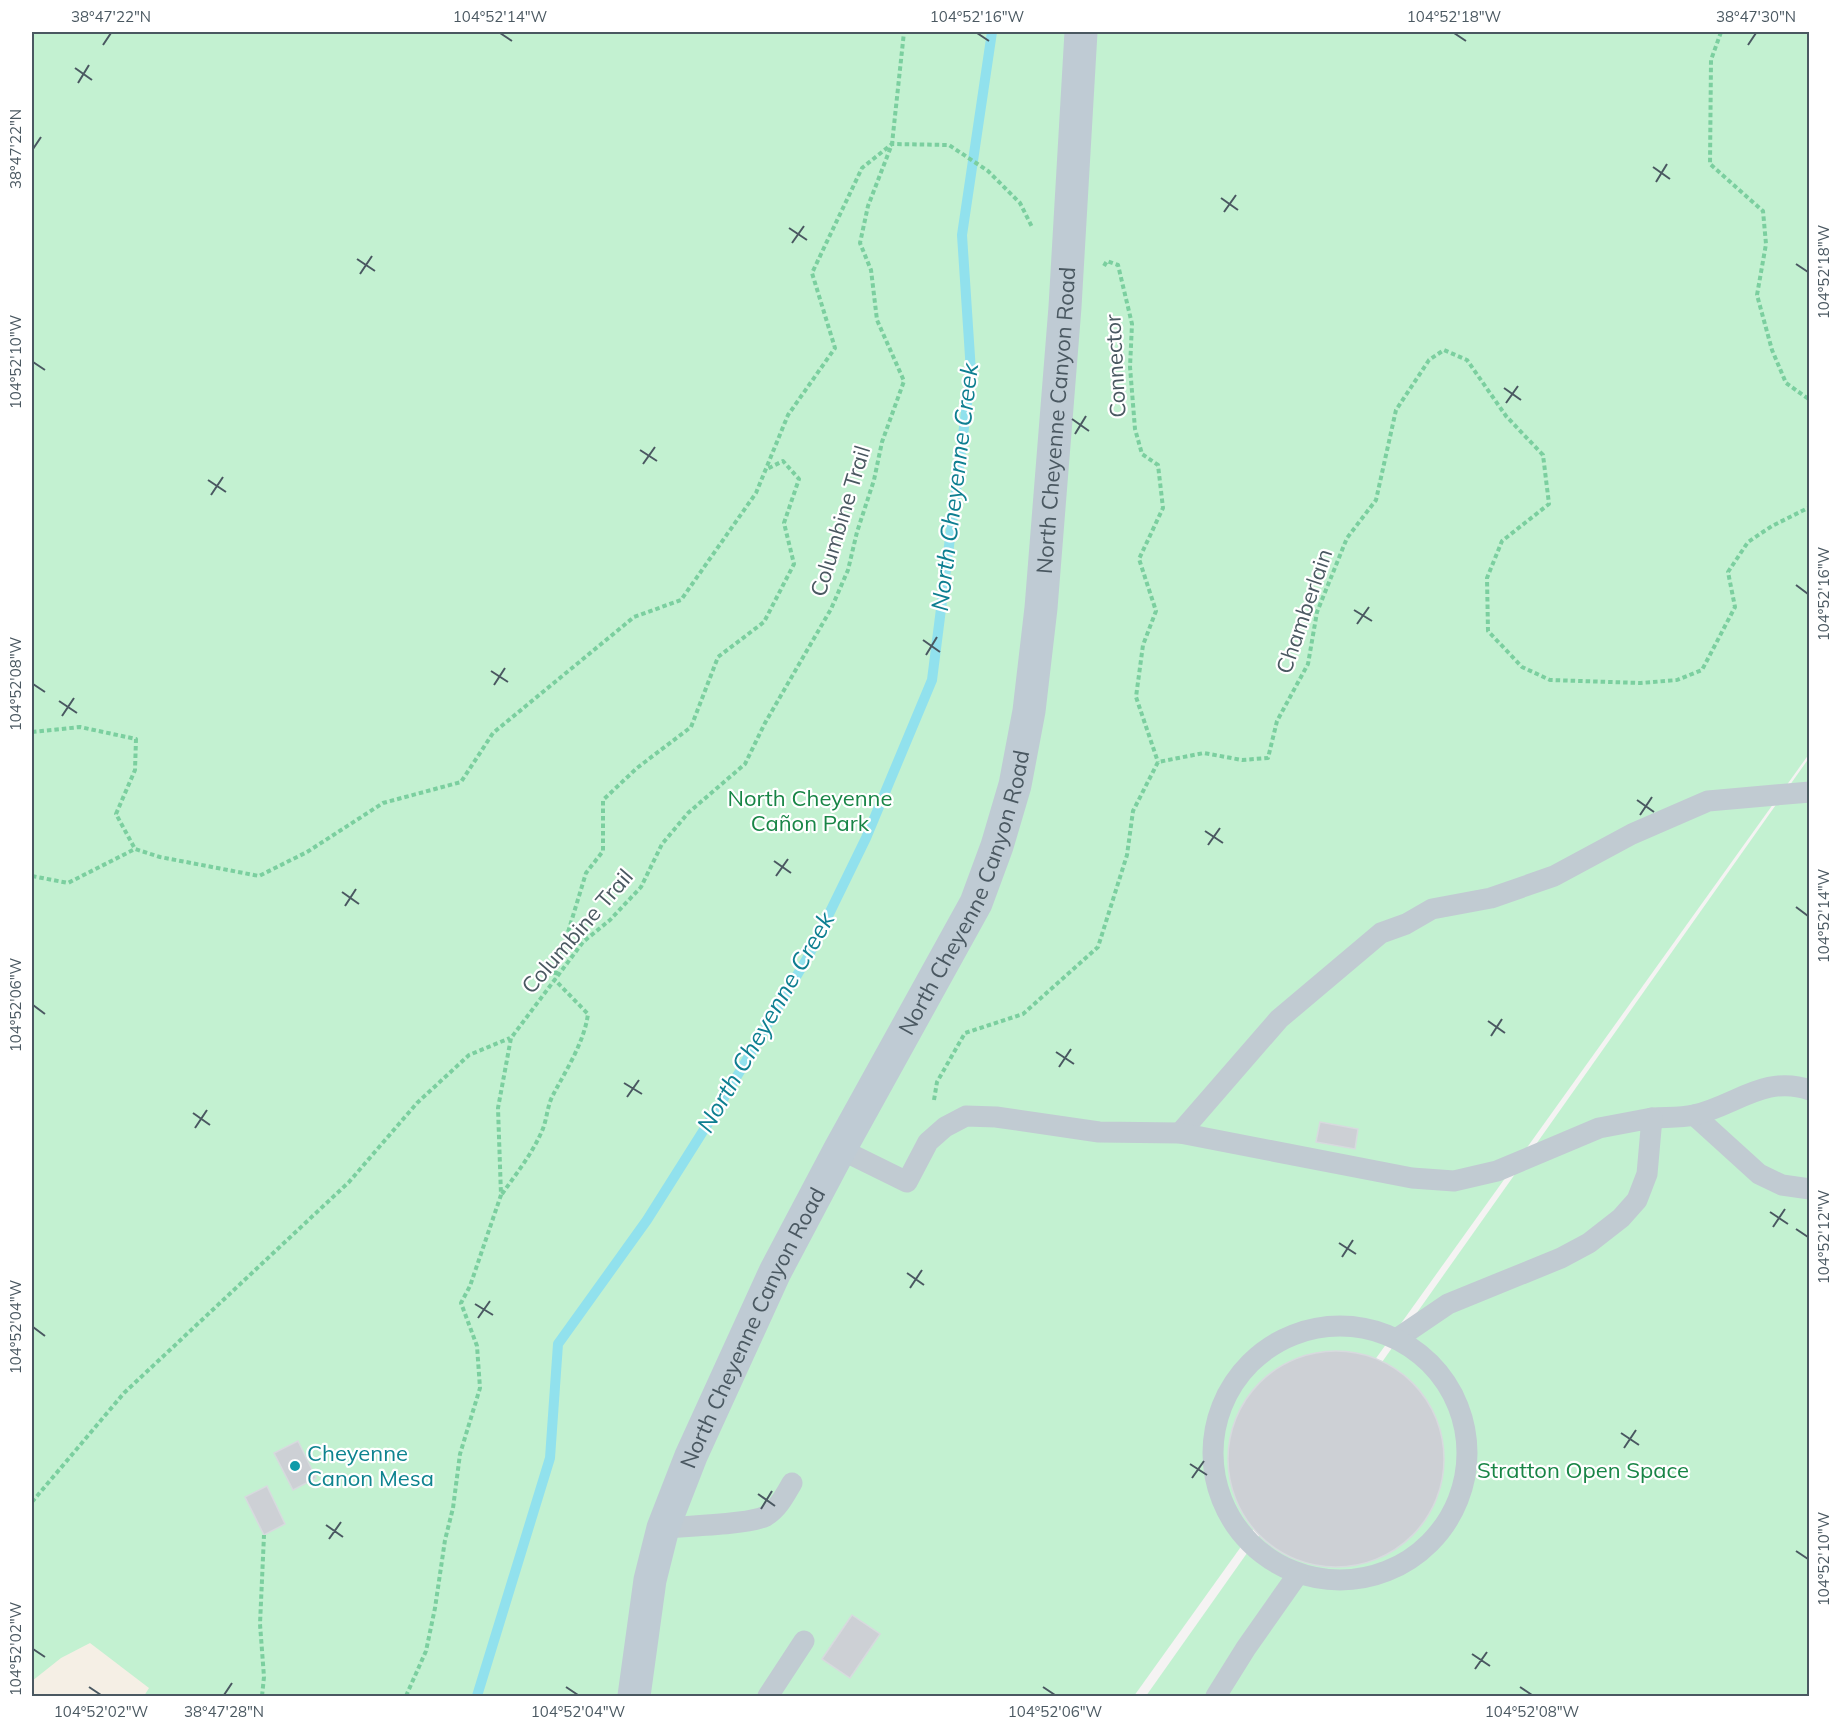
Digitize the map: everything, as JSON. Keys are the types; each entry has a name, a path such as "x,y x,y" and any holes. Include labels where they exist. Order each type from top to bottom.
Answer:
{"street":[{"name":"North Cheyenne Canyon Road","path":"634,1696 650,1580 663,1528 691,1456 770,1283 840,1149 976,903 997,846 1015,785 1029,711 1041,608 1065,308 1081,32"}],"lane":[{"path":"1180,1133 1280,1019 1381,933 1406,924 1432,909 1491,897 1554,876 1632,834 1708,801 1809,792"},
{"path":"840,1149 907,1182 927,1142 945,1127 966,1116 996,1117 1099,1131 1180,1133 1412,1178 1454,1181 1497,1171 1599,1128 1652,1118 1694,1115 1767,1087 1796,1085 1809,1090"},
{"path":"1694,1115 1759,1174 1782,1185 1809,1188"},
{"path":"1398,1338 1448,1304 1561,1258 1589,1243 1621,1218 1637,1200 1647,1174 1652,1118"},
{"path":"1325,1325 1359,1326 1398,1338 1433,1364 1459,1404 1468,1458 1460,1498 1442,1530 1406,1563 1375,1576 1332,1581 1298,1574 1272,1562 1244,1539 1228,1516 1217,1491 1212,1447 1217,1415 1238,1376 1276,1342 1325,1325"},
{"path":"663,1528 750,1520 766,1516 780,1504 792,1483"},
{"path":"1216,1696 1298,1574"},
{"path":"768,1696 804,1641"}],"path":[{"name":"Columbine Trail","path":"406,1696 426,1651 445,1540 453,1508 460,1454 480,1388 477,1346 461,1302 470,1286 501,1195 498,1108 511,1038 583,942 609,920 641,887 662,844 688,813 745,764 765,723 831,609 848,570 857,532 874,480 882,442 904,381 877,320 871,270 860,243 868,206 892,144 904,32"},
{"path":"1721,32 1711,60 1710,164 1763,212 1766,244 1756,295 1772,350 1786,384 1809,400"},
{"path":"32,732 80,727 136,740 135,770 116,814 135,849 160,857 259,876 307,852 383,803 461,782 493,733 634,617 681,600 756,493 788,415 835,348 812,273 862,168 892,144 949,145 988,171 1020,203 1033,229"},
{"name":"Connector","path":"1103,268 1107,261 1118,265 1126,291 1132,324 1130,367 1135,429 1143,454 1158,465 1163,508 1139,559 1156,611 1143,645 1136,697 1158,762"},
{"name":"Chamberlain","path":"1158,762 1204,753 1242,760 1268,758 1277,721 1308,664 1317,612 1347,538 1376,500 1396,410 1429,360 1444,350 1467,360 1506,416 1543,455 1549,504 1502,541 1487,578 1488,631 1522,667 1550,680 1641,683 1677,680 1702,670 1735,607 1728,572 1748,542 1772,526 1809,507"},
{"path":"501,1195 531,1152 543,1130 551,1098 568,1069 587,1024 588,1014 554,979 586,873 603,851 603,800 637,768 691,728 718,657 764,622 794,564 784,523 799,480 783,461 765,471"},
{"path":"927,1142 936,1082 965,1033 1023,1014 1098,947 1127,855 1132,811 1158,762"},
{"path":"32,876 68,883 135,849"},
{"path":"32,1502 124,1394 349,1182 417,1103 469,1055 511,1038"},
{"path":"261,1696 264,1677 260,1624 264,1535"}],"green space":[{"name":"North Cheyenne Cañon Park","path":"32,32 1809,32 1809,754 1134,1696 32,1696"},
{"name":"Stratton Open Space","path":"1809,758 1809,1696 1146,1696"}],"sand":[{"path":"90,1643 149,1688 144,1696 32,1696 32,1681 61,1658"}],"building":[{"path":"1320,1122 1358,1129 1355,1149 1316,1142"},
{"path":"1336,1351 1357,1353 1377,1359 1396,1369 1412,1383 1426,1399 1436,1418 1442,1438 1444,1459 1442,1480 1436,1500 1426,1519 1412,1535 1396,1549 1377,1559 1357,1565 1336,1567 1315,1565 1295,1559 1276,1549 1260,1535 1246,1519 1236,1500 1230,1480 1228,1459 1230,1438 1236,1418 1246,1399 1260,1383 1276,1369 1295,1359 1315,1353"},
{"name":"Cheyenne Canon Mesa","path":"298,1441 316,1478 293,1490 274,1453"},
{"name":"Cheyenne Canon Mesa","path":"267,1486 285,1524 264,1535 245,1497"},
{"path":"852,1615 880,1634 850,1678 822,1659"}],"waterway":[{"name":"North Cheyenne Creek","path":"477,1696 550,1458 558,1344 647,1220 724,1098 809,955 866,838 932,680 971,372 962,235 992,32"}],"place":[{"name":"Cheyenne Canon Mesa","path":"295,1466"}]}
